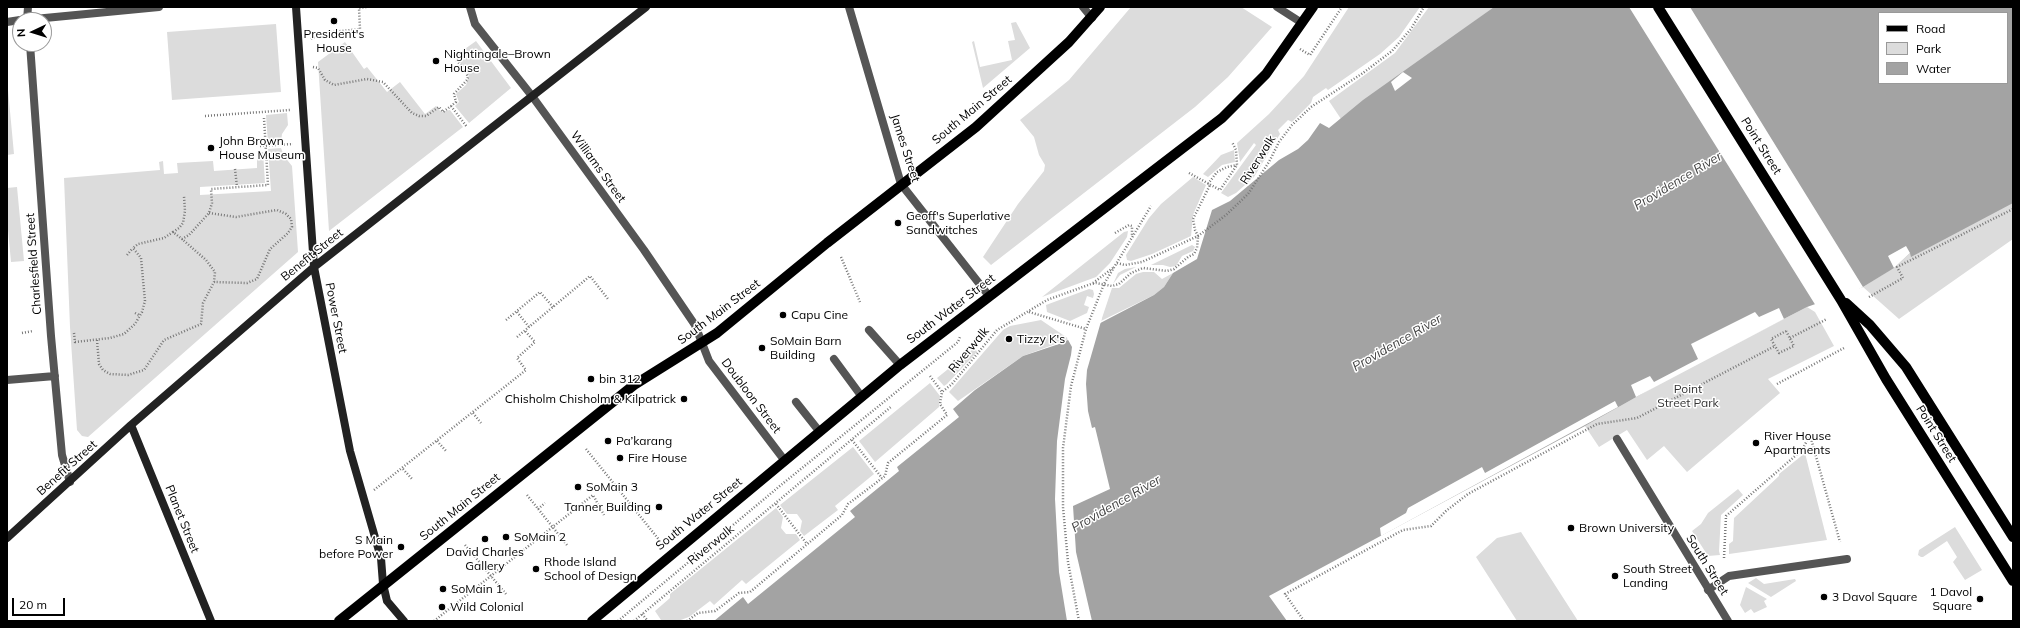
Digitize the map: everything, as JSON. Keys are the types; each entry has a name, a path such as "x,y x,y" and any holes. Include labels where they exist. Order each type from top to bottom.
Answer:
{"main road":[{"name":"South Main Street","path":"340,621 383,584 634,385 702,344 902,184 976,127 1069,42 1092,18 1100,7"},
{"name":"South Water Street","path":"592,621 658,564 862,397 900,364 1222,118 1266,74 1313,7"},
{"name":"Point Street","path":"1658,7 1841,300 1883,374 2013,581"},
{"name":"Point Street","path":"1841,300 1870,324 1906,367 2013,538"}],"street":[{"path":"52,17 159,7"},
{"name":"Power Street","path":"296,7 314,267 350,452 381,558 383,584 388,601 404,621"},
{"name":"Williams Street","path":"470,7 475,24 532,96 644,250 695,325 702,344"},
{"name":"Benefit Street","path":"7,538 132,426 314,267 646,7"},
{"name":"James Street","path":"849,7 902,184 989,296"},
{"path":"1083,7 1092,18"},
{"path":"1277,7 1302,23"},
{"name":"Charlesfield Street","path":"31,52 62,455 70,482"},
{"path":"869,330 900,364"},
{"name":"Doubloon Street","path":"702,344 709,361 784,461"},
{"path":"834,359 862,397"},
{"path":"7,380 55,376"},
{"path":"796,402 819,431"},
{"name":"Planet Street","path":"132,426 211,621"},
{"name":"South Street","path":"1616,439 1637,476 1728,621"},
{"path":"1708,590 1729,576 1847,559"}],"path":[{"path":"311,39 323,33 360,29 359,8 367,7"},
{"path":"1300,48 1310,56 1342,7"},
{"name":"Riverwalk","path":"1117,263 1125,265 1142,262 1202,234 1226,215 1248,194 1269,162 1279,142 1292,126 1311,108 1363,73 1392,51 1411,29 1424,7"},
{"path":"313,67 318,68 325,80 334,85 368,79 383,82 407,109 419,116 426,116 439,107 443,112 456,102 454,94 464,85 468,77 465,70 453,56"},
{"path":"451,106 467,127"},
{"path":"205,116 290,110"},
{"path":"182,239 201,224 209,213 212,203 211,189 268,185 264,118"},
{"path":"1189,173 1220,190 1237,165 1236,150 1232,142"},
{"path":"260,146 280,145"},
{"path":"1142,262 1143,268 1167,271 1174,269 1194,254 1197,248 1198,236 1194,230 1193,219 1209,184 1217,172 1226,167 1237,165"},
{"path":"235,169 237,187"},
{"path":"127,255 138,244 164,238 182,223 185,212 184,196"},
{"path":"1128,243 1150,206"},
{"path":"1869,297 1903,278 1897,268 2013,209"},
{"path":"209,213 236,217 277,210 286,214 291,219 292,227 288,233 270,249 257,279 247,283 214,282"},
{"path":"1079,621 1068,562 1063,507 1063,448 1071,386 1086,330 1104,284 1133,234 1132,226 1129,225 1114,233"},
{"path":"97,340 99,364 103,370 110,374 128,375 144,370 150,364 161,343 201,324 203,303 214,282 215,272 206,260 173,232"},
{"path":"74,333 75,342 97,340 124,334 135,324 142,312 145,301 141,258 133,248"},
{"path":"841,257 860,302"},
{"path":"1091,284 1104,276 1117,263"},
{"name":"Riverwalk","path":"942,392 952,384 997,330 1047,300 1091,284 1104,284 1112,286 1119,284 1131,273 1143,268"},
{"path":"517,336 590,276 608,299"},
{"path":"506,320 540,292 553,307"},
{"path":"517,312 529,327"},
{"path":"1029,312 1086,330"},
{"path":"135,313 139,315"},
{"path":"1790,338 1827,319"},
{"path":"372,491 403,469 526,370 517,358 535,342 525,330"},
{"path":"22,332 33,331"},
{"path":"1786,331 1790,338 1794,346 1778,353 1771,338 1786,331"},
{"path":"618,621 781,485 958,342 961,334"},
{"path":"1304,621 1285,594 1403,530 1431,526 1446,511 1468,494 1597,424 1636,418 1775,346"},
{"path":"1777,384 1844,348"},
{"path":"687,621 698,613 715,611 739,593 750,592 842,515 848,504 885,476 888,464 947,416 940,404 942,392 930,376"},
{"name":"Riverwalk","path":"634,621 892,406"},
{"path":"473,413 481,423"},
{"path":"1724,558 1726,516 1802,450 1810,435 1840,542"},
{"path":"852,440 882,478"},
{"path":"437,441 446,451"},
{"path":"586,449 660,541"},
{"path":"403,469 412,479"},
{"path":"527,495 568,545"},
{"path":"434,621 593,495 604,515"},
{"path":"538,509 545,503"},
{"path":"776,504 807,544"},
{"path":"465,544 490,577 506,594"},
{"path":"642,614 648,621"}],"green space":[{"path":"1131,7 1241,7 1272,27 1228,77 1195,107 991,265 983,257 1018,204 1044,171 1045,165 1039,155 1034,137 1020,120 1069,80"},
{"path":"1349,7 1420,7 1399,37 1380,54 1328,90 1326,88 1313,97 1311,103 1292,122 1288,120 1278,130 1280,134 1254,177 1236,193 1228,197 1221,193 1256,145 1254,143 1240,162 1237,143 1269,114 1304,76"},
{"path":"1429,7 1494,7 1341,119 1329,101 1395,53"},
{"path":"1016,22 1030,48 983,88 972,42 974,41 980,67 1012,60 1008,41 1015,40 1011,23"},
{"path":"276,24 281,92 172,100 167,32"},
{"path":"476,41 511,88 469,123 455,106 459,102 456,94 466,85 469,75 455,56"},
{"path":"345,42 364,69 367,67 387,92 400,82 425,114 436,106 441,112 450,110 463,127 329,231 318,62"},
{"path":"7,79 14,154 7,155"},
{"path":"287,113 288,125 282,134 281,142 268,143 266,115"},
{"path":"281,148 284,156 292,166 298,252 88,437 82,436 77,430 70,327 64,178 160,170 159,162 163,161 164,174 178,173 177,163 213,161 214,171 257,168 257,152 263,152 265,183 200,187 200,195 271,191 268,149"},
{"path":"1234,150 1235,162 1222,165 1208,177 1203,174 1221,155"},
{"path":"1193,177 1206,185 1193,215 1191,236 1152,254 1131,261 1127,260 1126,255 1149,218 1161,204"},
{"path":"17,187 24,261 11,262 7,219 7,188"},
{"path":"2013,195 2013,239 1899,319 1863,287 1893,268 1888,256"},
{"path":"1128,231 1127,237 1110,263 1096,277 1042,297 1124,232"},
{"path":"1192,245 1195,247 1193,251 1182,256 1176,266 1170,267 1163,265 1151,265"},
{"path":"1136,267 1120,275 1113,284 1118,273 1125,269"},
{"path":"1143,272 1154,272 1162,279 1173,273 1164,287 1154,295 1101,321 1112,288 1119,288 1136,274"},
{"path":"1089,289 1093,290 1094,294 1093,298 1087,296 1084,305 1089,307 1087,313 1070,321 1047,312 1046,305"},
{"name":"Point Street Park","path":"1807,307 1815,312 1834,346 1768,379 1780,393 1687,472 1664,446 1647,460 1627,430 1599,447 1585,426 1677,374"},
{"path":"1041,320 1069,339 1023,356 958,401 949,392 1003,330 1010,326"},
{"path":"973,349 977,351 975,354 944,386 937,378"},
{"path":"930,383 940,396 939,407 875,462 859,441"},
{"path":"853,447 874,474 835,506 838,510 804,536 800,531 802,521 797,514 787,514 780,505"},
{"path":"1805,453 1827,540 1729,554 1729,544 1733,541 1734,518 1779,476 1779,474"},
{"path":"1738,489 1743,495 1721,515 1720,555 1708,556 1692,531 1701,524 1708,513"},
{"path":"776,508 783,517 781,528 786,534 796,534 800,540 746,584 742,580 714,605 710,601 689,617 678,621 661,620 655,611 670,598 670,594"},
{"path":"1955,527 1982,570 1965,580 1953,562 1957,557 1947,541 1923,557 1918,555 1919,550"},
{"path":"1521,532 1578,621 1517,621 1476,557 1497,538"},
{"path":"1756,578 1764,584 1795,579 1796,581 1771,597 1748,583"},
{"path":"1746,587 1767,599 1764,601 1767,607 1754,613 1751,609 1745,613 1740,605"}],"water":[{"name":"Providence River","path":"1494,7 2013,7 2013,203 1911,257 1910,253 1894,268 1863,287 1807,307 1677,374 1585,426 1269,596 1287,621 714,621 743,597 748,604 855,517 850,511 899,471 897,467 959,417 953,409 975,390 1023,356 1062,343 1154,295 1164,287 1173,273 1197,259 1212,210 1230,201 1279,160 1298,149 1308,140 1320,123 1329,128 1363,100"}],"pier":[{"path":"1629,7 1690,7 1863,287 1816,306"},
{"path":"1403,72 1412,78 1395,91 1391,82"},
{"path":"1906,246 1910,253 1894,268 1888,256"},
{"path":"1779,308 1784,319 1636,397 1631,385 1650,376 1654,382 1698,359 1691,344 1755,312 1759,317"},
{"path":"1102,318 1087,370 1086,384 1088,411 1092,428 1095,427 1110,489 1073,506 1076,552 1092,621 1067,621 1059,572 1055,499 1057,441 1065,379 1072,347 1067,338"},
{"path":"1615,401 1618,407 1381,536 1380,528 1406,513 1408,508 1482,467 1485,473"}],"place":[{"name":"President's House","path":"334,21"},
{"name":"Nightingale–Brown House","path":"436,61"},
{"name":"John Brown House Museum","path":"211,148"},
{"name":"Geoff's Superlative Sandwitches","path":"898,223"},
{"name":"Capu Cine","path":"783,315"},
{"name":"Tizzy K's","path":"1009,339"},
{"name":"SoMain Barn Building","path":"762,348"},
{"name":"bin 312","path":"591,379"},
{"name":"Chisholm Chisholm & Kilpatrick","path":"684,399"},
{"name":"Pa’karang","path":"608,441"},
{"name":"River House Apartments","path":"1756,443"},
{"name":"Fire House","path":"620,458"},
{"name":"SoMain 3","path":"578,487"},
{"name":"Tanner Building","path":"659,507"},
{"name":"Brown University","path":"1571,528"},
{"name":"SoMain 2","path":"506,537"},
{"name":"David Charles Gallery","path":"485,539"},
{"name":"S Main before Power","path":"401,547"},
{"name":"Rhode Island School of Design","path":"536,569"},
{"name":"South Street Landing","path":"1615,576"},
{"name":"SoMain 1","path":"443,589"},
{"name":"3 Davol Square","path":"1824,597"},
{"name":"1 Davol Square","path":"1980,599"},
{"name":"Wild Colonial","path":"442,607"}]}
